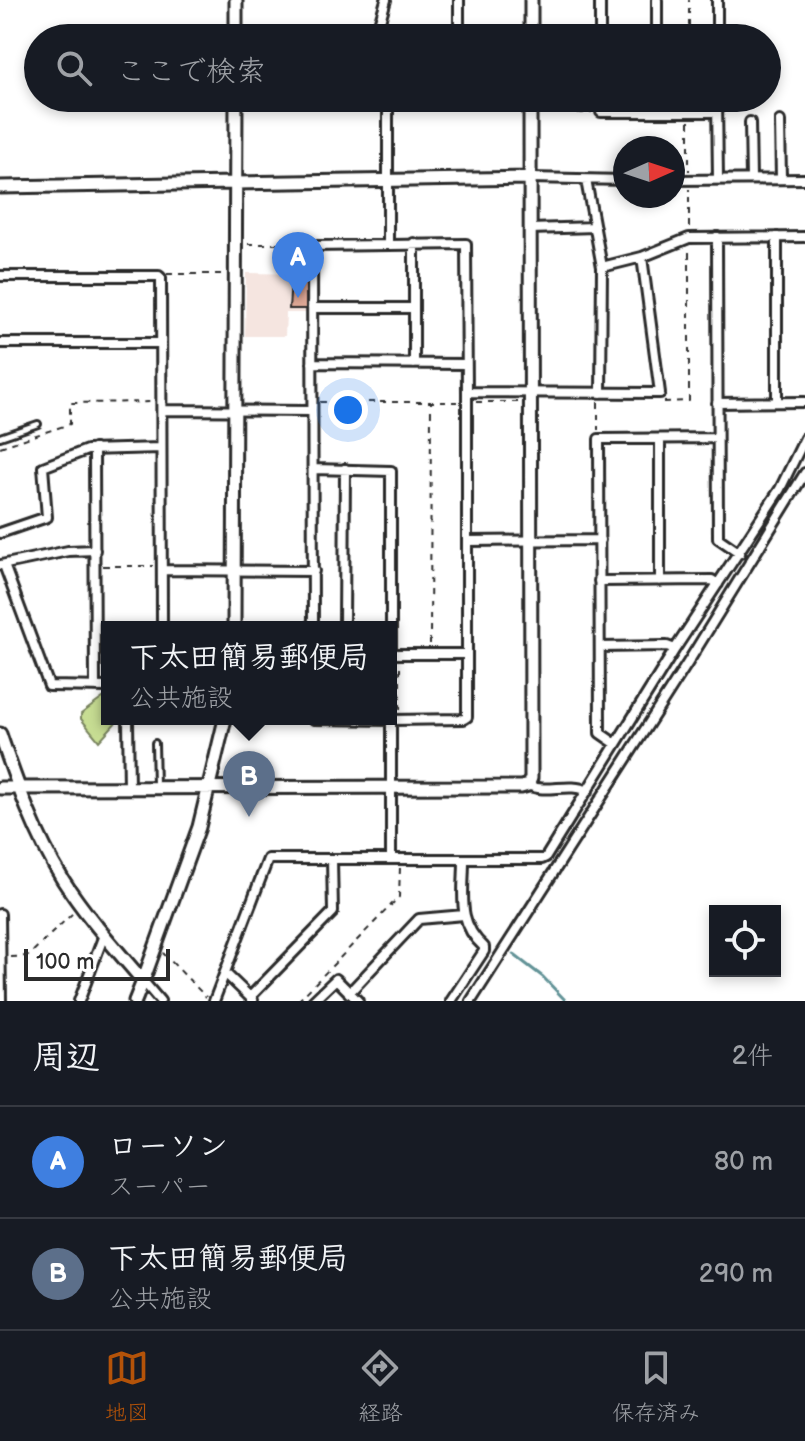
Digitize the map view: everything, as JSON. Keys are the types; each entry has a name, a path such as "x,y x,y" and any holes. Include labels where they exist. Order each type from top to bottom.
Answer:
{"street":[{"path":"236,0 236,24"},
{"path":"379,24 386,0"},
{"path":"459,0 459,24"},
{"path":"531,0 531,24"},
{"path":"600,0 600,24"},
{"path":"657,0 657,24"},
{"path":"717,0 717,24"},
{"path":"234,621 236,112"},
{"path":"388,112 388,244"},
{"path":"601,112 717,112 718,179"},
{"path":"528,785 531,778 530,113"},
{"path":"780,121 781,179"},
{"path":"750,122 751,179"},
{"path":"0,187 530,178 613,180"},
{"path":"685,180 805,179"},
{"path":"586,180 602,267 599,398"},
{"path":"530,229 595,227"},
{"path":"717,237 718,538 740,553"},
{"path":"777,237 777,402"},
{"path":"602,267 642,257 689,238 805,237"},
{"path":"414,243 414,364"},
{"path":"313,621 312,246 466,244 467,717 397,720"},
{"path":"467,397 599,398 660,393 642,257"},
{"path":"0,276 160,277 162,621"},
{"path":"312,308 414,308"},
{"path":"0,343 161,343"},
{"path":"312,363 466,364"},
{"path":"717,403 805,402"},
{"path":"162,406 235,410 312,406"},
{"path":"616,744 600,733 599,439 717,438"},
{"path":"212,1001 268,859 546,857 675,649 740,553 790,472 805,438"},
{"path":"660,439 660,581"},
{"path":"0,533 47,517 43,467 94,449 161,448"},
{"path":"94,449 95,687"},
{"path":"314,469 391,471 391,621"},
{"path":"344,621 345,469"},
{"path":"471,1001 801,486 805,473"},
{"path":"467,541 600,540"},
{"path":"95,550 68,551 2,565 49,686 101,687"},
{"path":"162,568 314,571"},
{"path":"599,581 712,580 718,584"},
{"path":"600,647 667,646 675,649"},
{"path":"397,654 467,654"},
{"path":"128,725 129,788"},
{"path":"135,1001 194,842 224,725"},
{"path":"391,725 396,859"},
{"path":"0,734 18,788 61,877 104,935 160,1001"},
{"path":"0,788 528,785 536,789 581,788 588,791"},
{"path":"225,973 252,999 333,912 332,859"},
{"path":"451,1001 484,951 484,947 470,933 464,915 464,859"},
{"path":"349,993 419,919 464,915"},
{"path":"0,918 0,997"},
{"path":"79,1001 104,935"},
{"path":"313,1001 334,979 358,1001"}],"lane":[{"path":"0,437 38,424"},
{"path":"155,743 156,788"}],"path":[{"path":"689,0 689,24"},
{"path":"530,113 601,112"},
{"path":"659,402 689,401 689,112"},
{"path":"248,244 314,245"},
{"path":"160,277 165,274 226,274"},
{"path":"312,406 431,402 467,397 530,397"},
{"path":"599,398 599,439"},
{"path":"430,646 431,402"},
{"path":"0,447 70,424 70,403 162,406"},
{"path":"95,566 162,568"},
{"path":"298,1001 399,897 396,859"},
{"path":"0,957 28,956 75,911"},
{"path":"163,953 212,1001"}],"shaded area":[{"path":"246,273 308,274 308,313 286,313 285,336 245,336"}],"green space":[{"path":"101,699 101,725 114,725 99,741 81,719 81,714"}],"building":[{"path":"291,280 306,280 306,309 289,309"}],"waterway":[{"path":"513,954 543,977 566,1001"}],"place":[{"name":"ローソン","path":"298,298"},
{"name":"下太田簡易郵便局","path":"249,817"}]}
